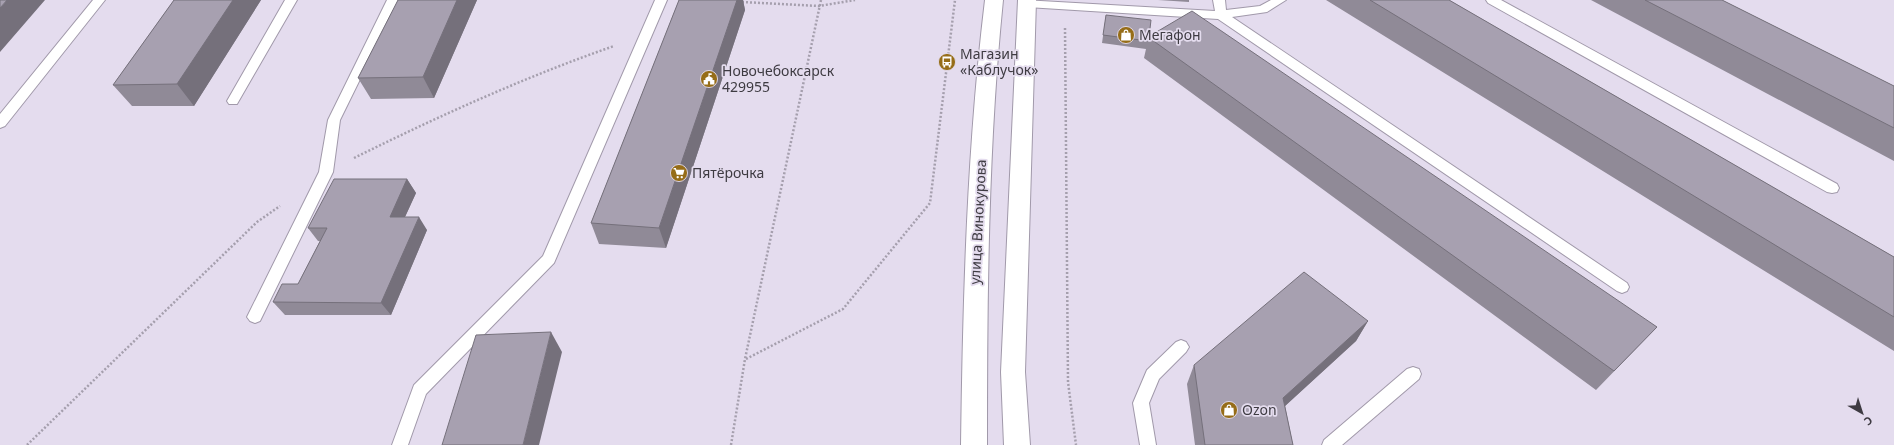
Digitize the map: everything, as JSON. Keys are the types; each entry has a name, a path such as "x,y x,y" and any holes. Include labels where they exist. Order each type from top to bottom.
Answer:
{"main road":[{"name":"улица Винокурова","path":"974,445 975,275 986,62 994,0"},
{"path":"1017,445 1013,372 1027,2"}],"lane":[{"path":"0,123 99,0"},
{"path":"233,101 291,0"},
{"path":"255,318 326,172 334,120 393,0"},
{"path":"400,445 420,390 549,259 661,0"},
{"path":"1219,0 1221,15 1622,287"},
{"path":"1027,2 1065,6 1221,15 1263,9 1280,0"},
{"path":"1492,0 1832,188"},
{"path":"1148,445 1141,403 1153,375 1181,347"},
{"path":"1330,445 1414,374"}],"path":[{"path":"731,445 745,359 821,0"},
{"path":"736,2 819,6 854,0"},
{"path":"745,359 843,309 930,203 955,0"},
{"path":"1065,6 1068,382 1076,445"}],"building":[{"path":"0,0 7,0 0,8"},
{"path":"174,0 233,0 177,84 113,85"},
{"path":"398,0 457,0 423,77 358,78"},
{"path":"679,0 737,0 659,228 591,223"},
{"path":"1370,0 1449,0 1894,257 1894,317"},
{"path":"1645,0 1722,0 1894,86 1894,128"},
{"path":"1192,11 1657,327 1614,371 1148,37"},
{"name":"Мегафон","path":"1106,15 1151,20 1148,41 1103,35"},
{"path":"334,179 407,179 390,217 419,217 381,303 273,302 282,284 298,284 327,228 308,228"},
{"path":"1304,272 1368,321 1283,398 1293,445 1205,445 1194,365"},
{"path":"551,332 523,445 442,445 476,335"}],"place":[{"name":"Мегафон","path":"1126,35"},
{"name":"Магазин «Каблучок»","path":"947,62"},
{"name":"Новочебоксарск 429955","path":"709,79"},
{"name":"Пятёрочка","path":"679,173"},
{"name":"Ozon","path":"1229,410"}]}
